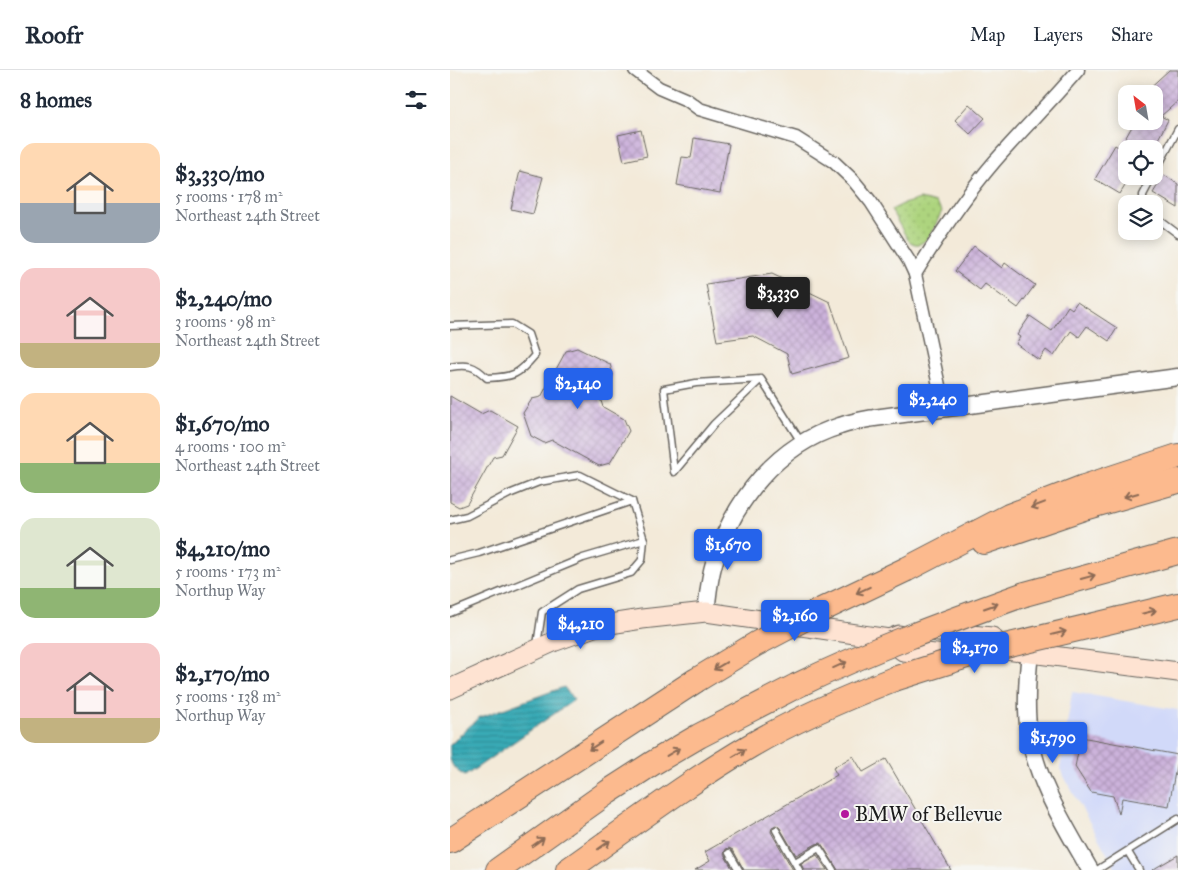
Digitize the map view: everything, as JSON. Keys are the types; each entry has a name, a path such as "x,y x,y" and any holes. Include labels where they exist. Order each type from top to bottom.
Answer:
{"highway":[{"path":"450,841 695,681 756,644 1009,516 1084,487 1178,456"},
{"path":"907,569 1084,508 1178,481"},
{"path":"498,870 608,792 653,763 699,736 839,665 1024,594 1178,552"},
{"path":"1135,564 1178,561"},
{"path":"568,870 719,765 782,728 854,695 894,679 976,653 1178,605"}],"main road":[{"path":"450,689 536,649 597,626 706,612 889,639 911,629 992,638 1003,649 1178,672"}],"street":[{"path":"635,70 659,88 687,100 699,108 796,138 834,162 853,180 871,202 909,261 915,274 944,409"},
{"path":"915,274 964,200 995,161 1078,70"},
{"path":"706,612 714,564 728,526 748,492 774,464 802,443 839,426 874,418 1178,378"},
{"path":"1030,653 1027,680 1029,733 1035,759 1051,801 1090,870"}],"lane":[{"path":"1163,157 1178,129"},
{"path":"1163,223 1178,234"},
{"path":"450,326 512,324 528,334 535,355 521,371 504,377 487,378 478,370 464,364 450,367"},
{"path":"761,380 714,424 674,472 664,390 696,383 761,380"},
{"path":"761,380 802,443"},
{"path":"450,520 467,516 509,494 539,482 580,475 632,501 644,540 642,560 631,573 578,589 542,612 536,649"},
{"path":"450,560 479,553 632,501"},
{"path":"450,613 582,558 644,540"},
{"path":"1097,870 1178,820"},
{"path":"776,830 799,870"},
{"path":"795,862 819,848 833,870"},
{"path":"1128,852 1138,870"},
{"path":"729,853 739,870"}],"shaded area":[{"path":"1072,692 1178,710 1178,870 1116,870 1060,769"}],"green space":[{"path":"920,199 936,203 942,211 933,230 925,241 920,244 914,244 908,240 891,210"}],"water":[{"path":"564,687 574,700 465,776 456,770 451,760 450,745 478,718"}],"building":[{"path":"1169,70 1178,70 1178,101 1163,114 1163,85 1153,85"},
{"path":"969,104 985,118 970,134 955,120"},
{"path":"1163,117 1168,120 1163,130"},
{"path":"641,130 647,156 624,161 618,135"},
{"path":"1130,130 1163,130 1158,140 1124,140"},
{"path":"694,138 729,144 720,193 677,185 682,157 691,158"},
{"path":"1115,145 1118,147 1118,185 1126,185 1120,194 1095,179"},
{"path":"520,171 543,177 533,214 511,209"},
{"path":"1164,175 1178,184 1178,208 1163,199 1163,195 1153,193 1158,185 1163,185"},
{"path":"974,246 1002,268 1005,263 1035,285 1018,308 985,284 980,290 955,271"},
{"path":"772,274 830,302 849,358 792,374 787,354 753,336 717,341 706,284"},
{"path":"1077,302 1117,328 1109,341 1087,326 1079,337 1071,331 1054,356 1046,350 1039,360 1016,344 1020,337 1017,335 1030,316 1052,331 1068,306 1072,309"},
{"path":"577,348 610,364 613,375 600,398 603,407 624,419 629,431 610,463 599,466 552,440 544,443 531,436 523,413 532,399 541,397 566,351"},
{"path":"450,396 481,414 490,410 518,426 502,455 493,457 467,504 459,507 450,502"},
{"path":"1081,737 1178,755 1169,806 1122,798 1119,814 1113,796 1091,792 1075,767"},
{"name":"BMW of Bellevue","path":"853,756 863,772 886,759 951,870 838,870 821,843 796,855 780,828 776,825 772,827 771,832 793,870 744,870 733,850 729,848 726,849 724,854 733,870 695,870 710,861 705,852 837,775 833,768"},
{"path":"817,855 827,870 804,870 801,864"},
{"path":"1178,855 1178,870 1152,870"}],"place":[{"name":"BMW of Bellevue","path":"845,814"}]}
